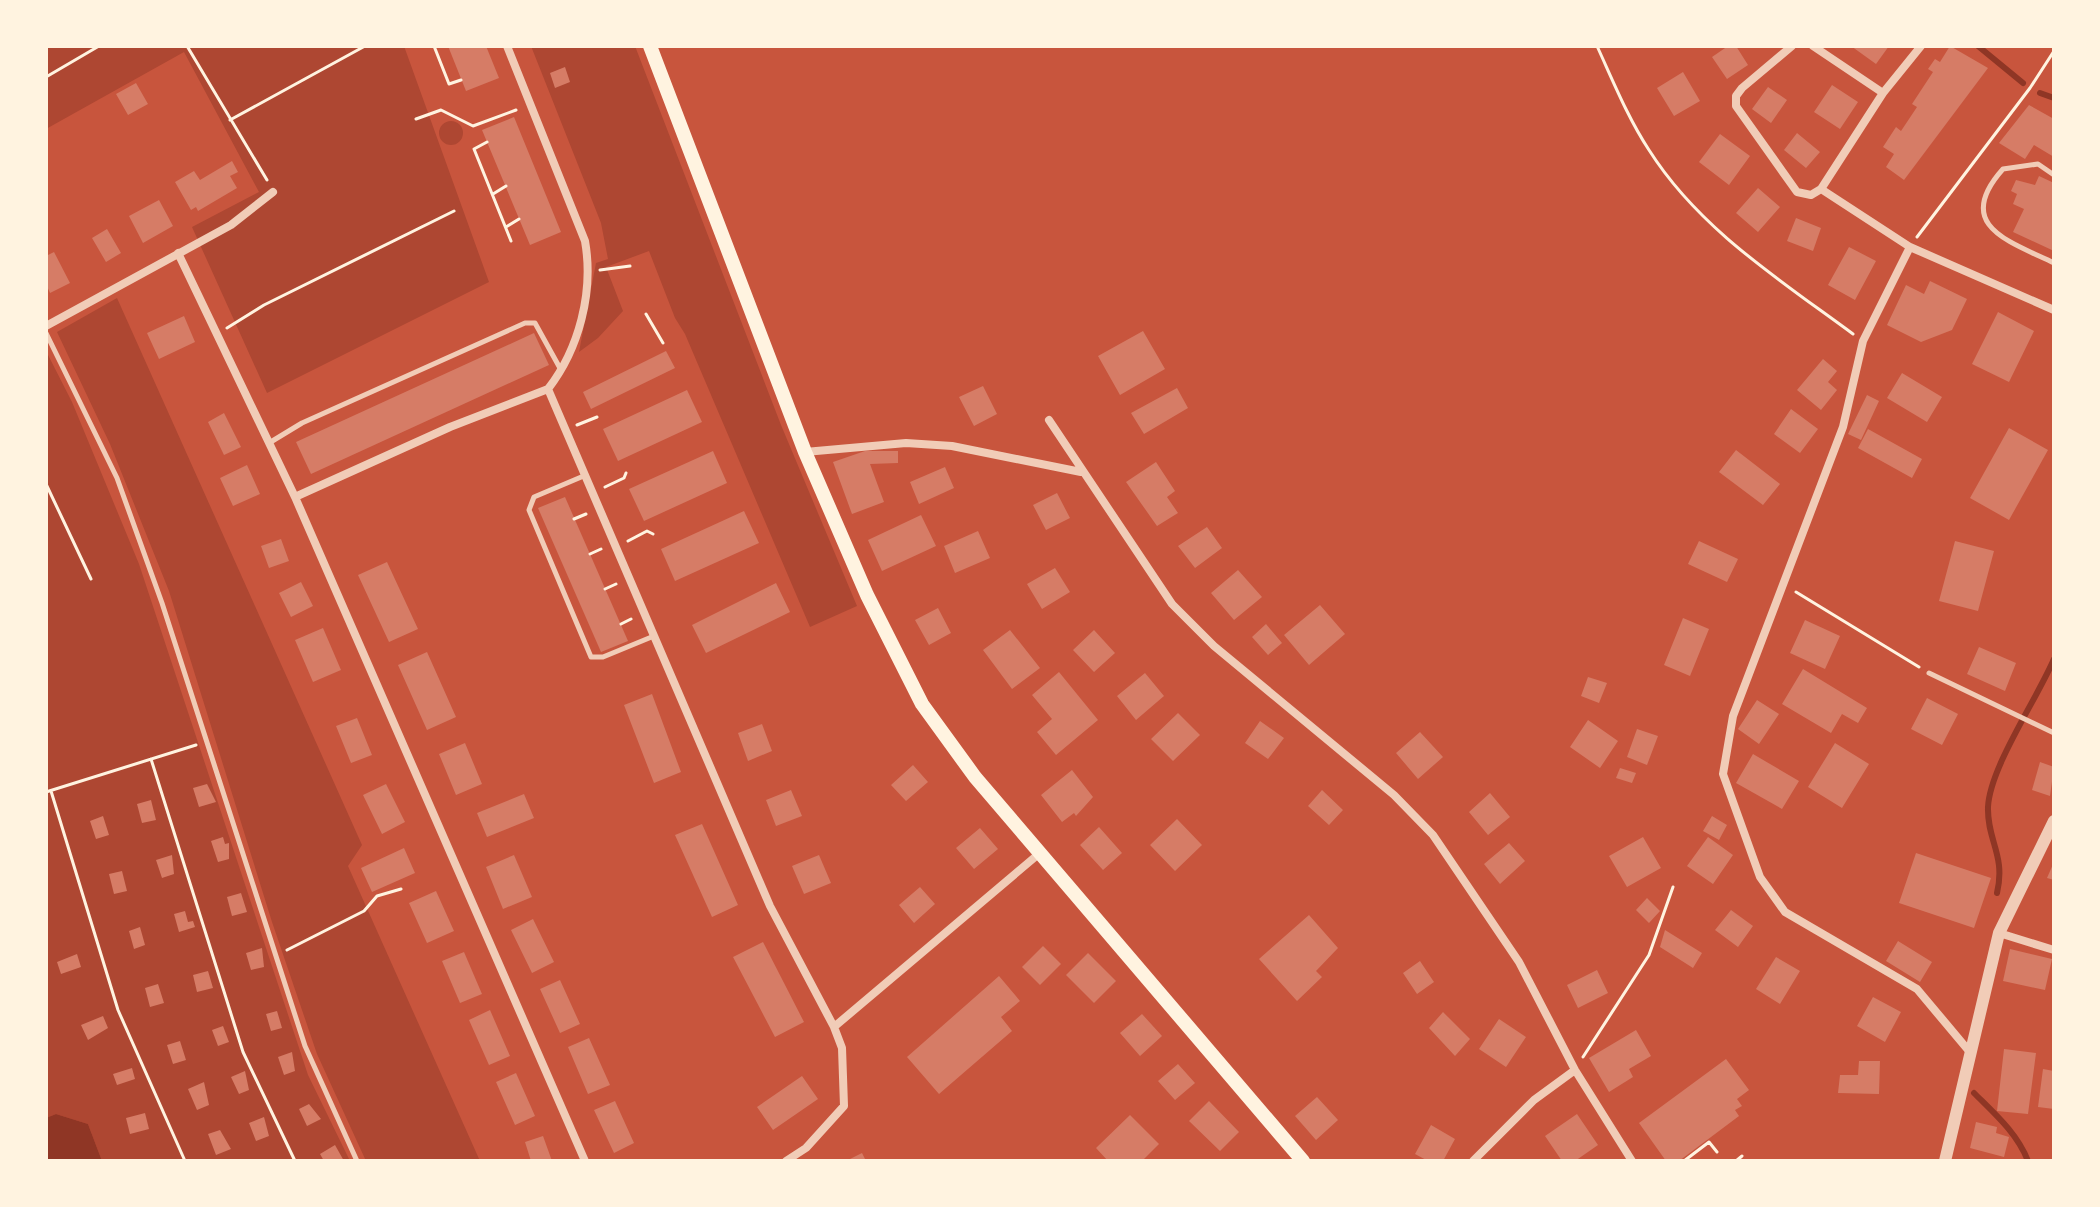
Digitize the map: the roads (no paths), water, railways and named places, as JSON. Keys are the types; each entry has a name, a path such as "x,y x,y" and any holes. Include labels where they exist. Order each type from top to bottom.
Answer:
{"main road":[{"path":"650,46 805,452 867,595 922,704 975,777 1303,1161"}],"street":[{"path":"295,497 450,427 548,389 569,362 583,312 589,266 585,241 507,46"},
{"path":"1792,46 1742,88 1736,96 1736,106 1797,192 1811,195 1821,189 1883,93 1921,46"},
{"path":"1813,46 1883,93"},
{"path":"1821,189 1910,247 2054,310"},
{"path":"46,326 231,225 273,192"},
{"path":"1910,247 1863,341 1843,427 1733,716 1723,774 1760,877 1785,912 1917,989 1969,1051"},
{"path":"178,253 295,497 585,1161"},
{"path":"548,389 770,906 842,1048 844,1106 806,1148 786,1161"},
{"path":"1049,420 1172,604 1214,646 1394,795 1433,835 1519,962 1575,1070 1632,1161"},
{"path":"805,452 906,443 952,446 1081,472"},
{"path":"1945,1161 1999,933 2054,821"},
{"path":"834,1027 1041,852"},
{"path":"1999,933 2054,950"},
{"path":"1473,1161 1534,1100 1575,1070"}],"lane":[{"path":"2054,175 2038,164 2003,169 1987,187 1983,209 1985,224 1998,236 2054,263"},
{"path":"269,443 302,423 525,323 535,323 541,329 561,371"},
{"path":"46,333 117,478 207,742 305,1046 357,1161"},
{"path":"587,475 534,497 529,510 591,657 603,657 655,635"},
{"path":"1929,673 2054,733"}],"waterway":[{"path":"1978,46 2023,83"},
{"path":"2040,93 2054,98"},
{"path":"1997,893 1998,858 1988,819 1991,791 2005,753 2054,659"},
{"path":"1974,1093 2012,1133 2028,1161"}]}
